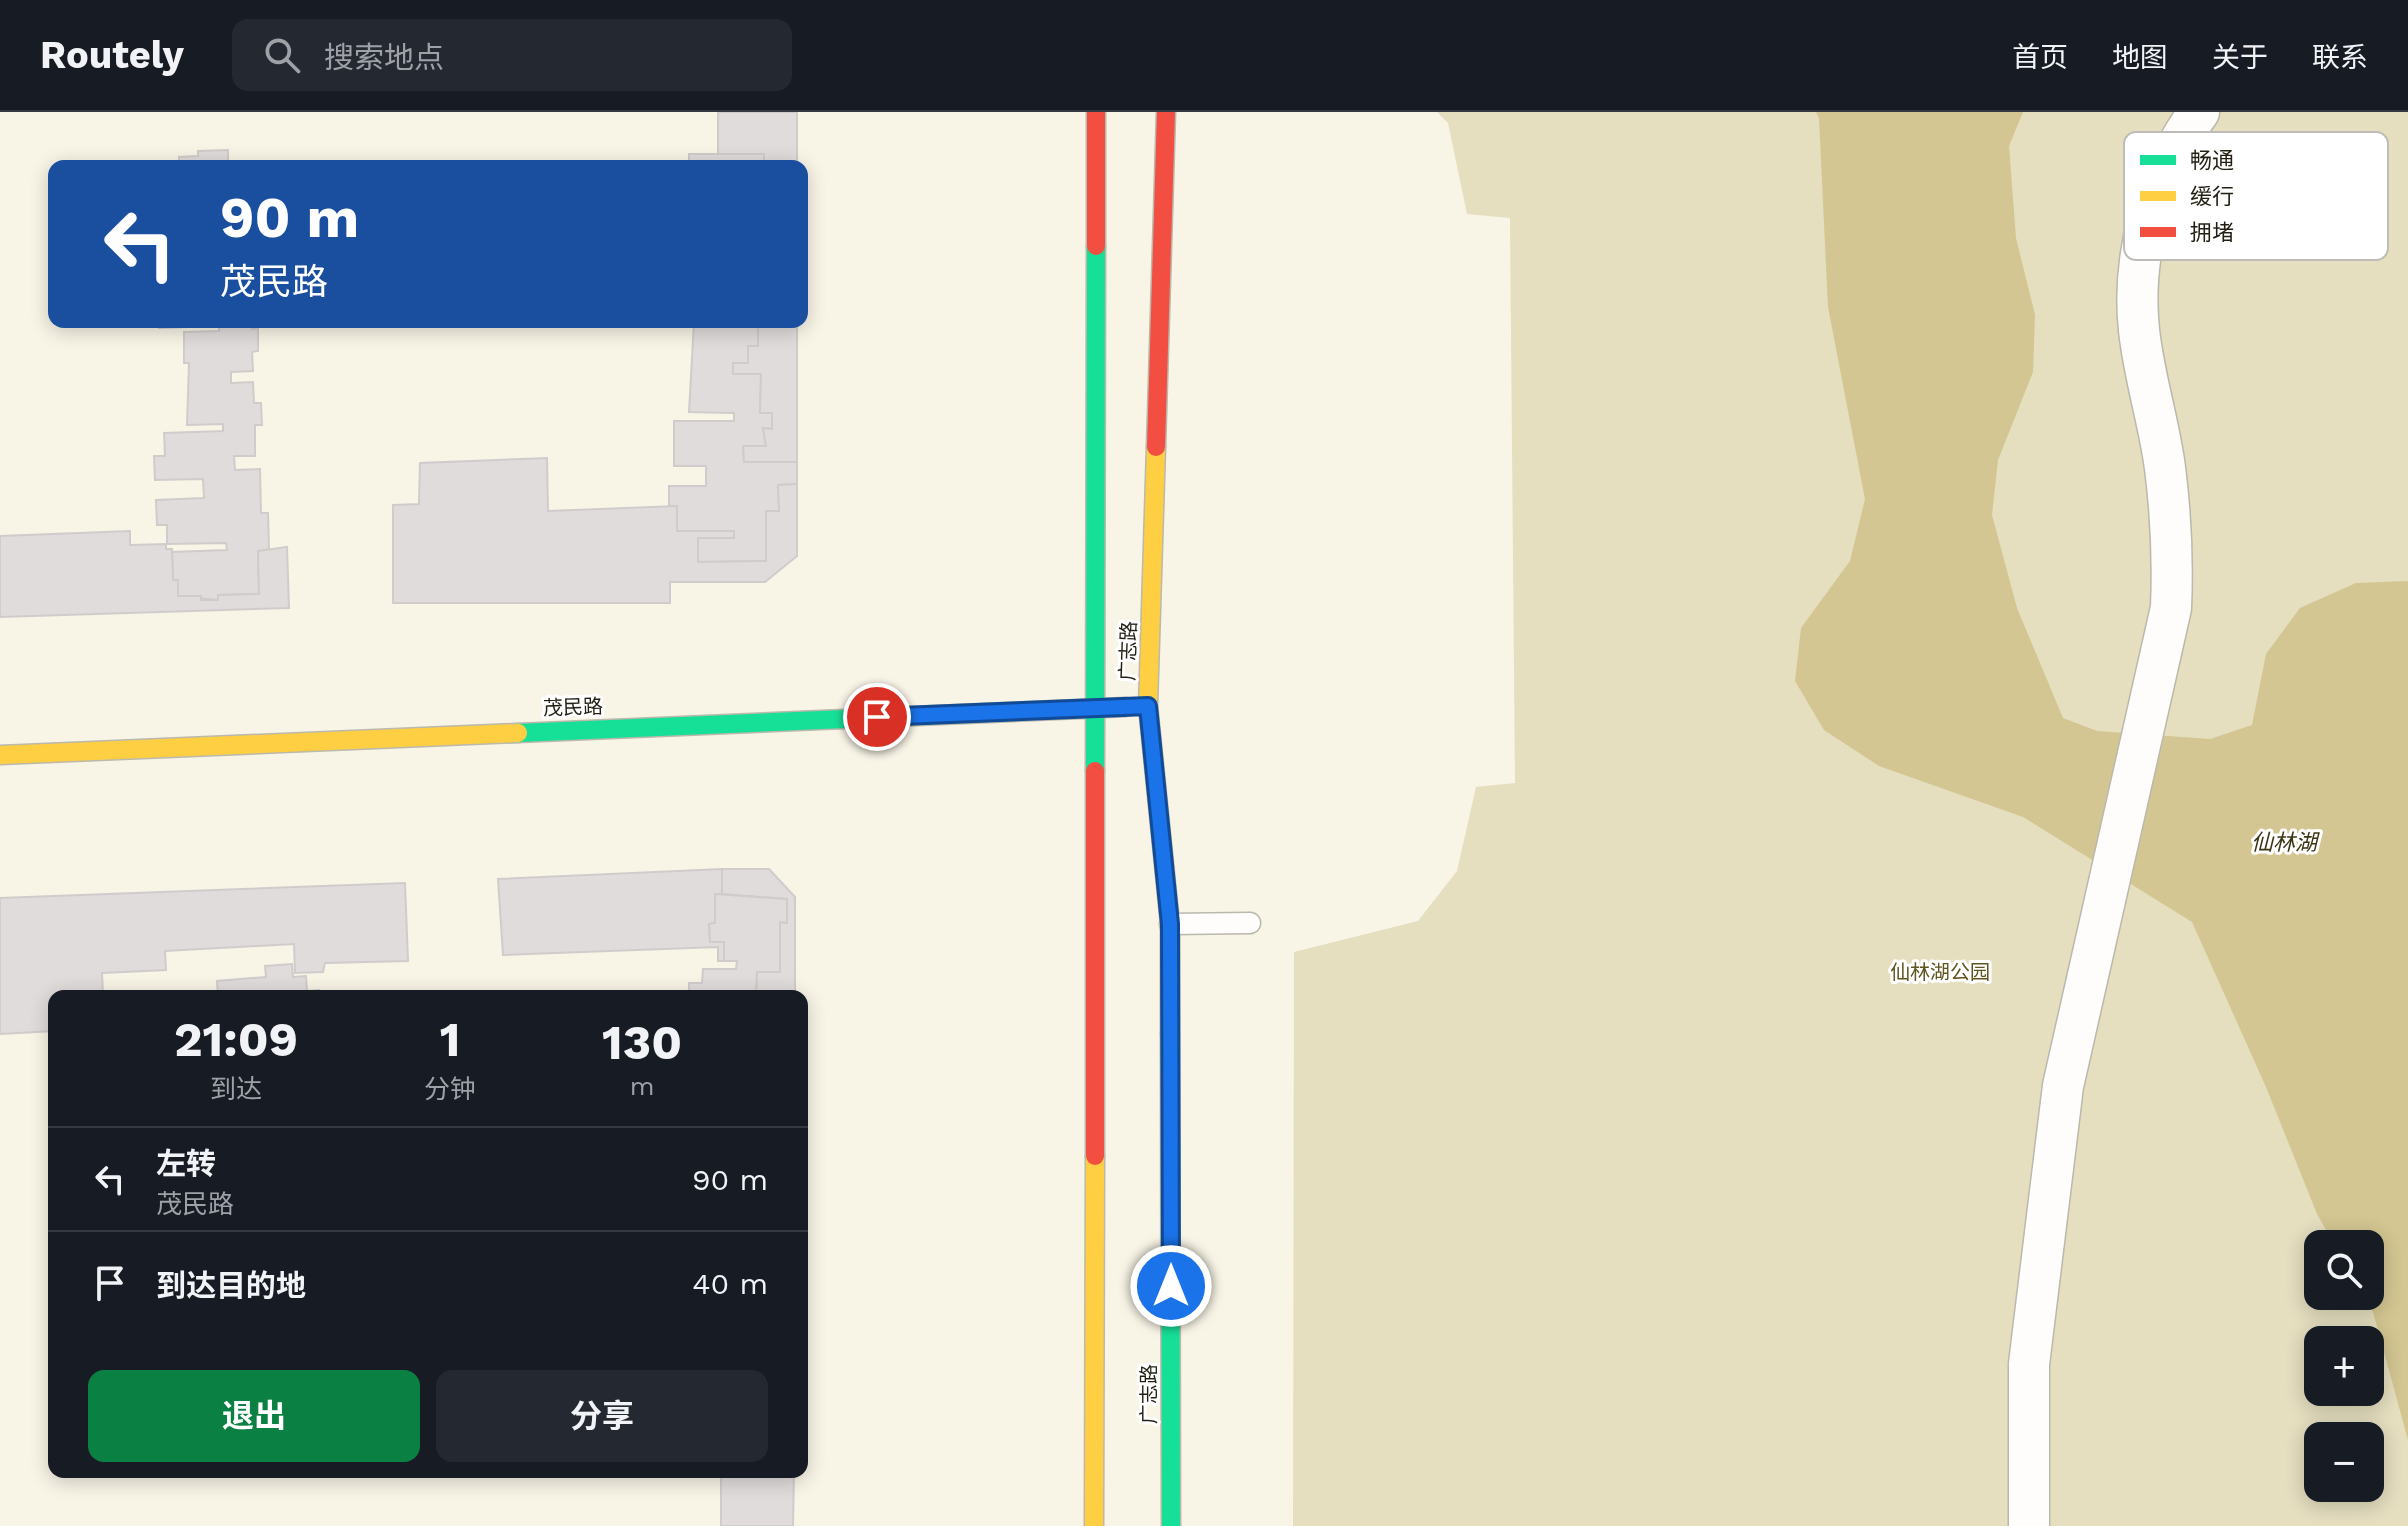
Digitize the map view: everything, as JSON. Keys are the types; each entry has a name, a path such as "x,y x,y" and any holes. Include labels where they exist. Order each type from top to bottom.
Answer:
{"street":[{"name":"广志路","path":"1094,1526 1096,112"},
{"name":"广志路","path":"1166,112 1148,706 1170,924 1171,1526"},
{"path":"2188,132 2199,112"},
{"path":"2029,1526 2029,1364 2063,1086 2171,608 2173,540 2164,464 2139,330 2139,260"},
{"name":"茂民路","path":"0,755 1148,706"}],"lane":[{"path":"1170,924 1250,923"}],"green space":[{"name":"仙林湖公园","path":"1437,112 2408,112 2408,1526 1293,1526 1294,952 1418,921 1457,871 1476,787 1515,783 1510,218 1467,214 1448,123"}],"water":[{"name":"仙林湖","path":"1816,112 2023,112 2009,146 2016,238 2035,315 2033,372 1998,460 1992,515 2017,608 2063,718 2097,731 2210,739 2252,725 2266,654 2300,608 2356,583 2408,581 2408,1440 2384,1352 2384,1326 2377,1326 2372,1310 2384,1310 2384,1230 2326,1230 2192,922 2023,817 1879,766 1824,730 1795,681 1801,628 1850,561 1865,499 1828,307 1819,118"}],"building":[{"path":"718,112 797,112 797,160 764,160 764,154 718,154"},
{"path":"228,150 228,160 179,160 179,157 198,156 198,151"},
{"path":"689,154 764,154 764,160 689,160"},
{"path":"219,328 258,328 258,351 252,352 253,371 231,372 231,383 253,382 254,403 261,403 262,425 255,425 255,456 234,456 235,470 260,469 261,513 268,513 269,550 258,551 259,594 218,595 218,600 178,596 178,580 173,580 172,552 227,550 226,543 167,544 167,525 157,525 156,500 204,498 203,479 155,480 154,456 165,456 164,433 223,431 223,424 187,425 189,363 184,363 184,332 219,331"},
{"path":"694,328 758,328 758,346 748,346 748,363 733,363 733,374 761,374 760,413 772,413 772,429 763,428 766,446 743,446 744,462 797,462 797,484 778,485 779,511 766,511 766,561 698,562 698,538 734,538 734,531 677,531 677,506 669,506 669,486 706,486 706,466 674,466 674,421 734,421 734,413 689,412"},
{"path":"758,328 797,328 797,462 744,462 743,446 766,446 763,428 772,429 772,413 760,413 761,374 733,374 733,363 748,363 748,346 758,346"},
{"path":"547,458 548,511 677,506 677,531 734,531 734,538 698,538 698,562 766,561 766,511 779,511 778,485 797,484 797,556 765,582 670,582 670,603 393,603 393,505 419,504 420,463"},
{"path":"130,531 130,545 166,544 166,549 172,549 173,580 178,580 178,596 201,596 201,600 218,600 218,595 259,594 258,551 287,547 289,608 0,617 0,536"},
{"path":"722,869 722,894 715,894 715,923 709,924 710,942 724,942 724,961 718,961 718,947 503,955 498,879"},
{"path":"722,869 769,869 795,897 795,990 756,990 757,972 780,972 780,922 787,923 787,899 722,894"},
{"path":"405,883 408,961 325,963 323,972 295,973 294,944 165,951 166,970 102,973 103,990 48,990 48,1031 0,1034 0,898"},
{"path":"715,894 787,899 787,923 780,922 780,972 757,972 756,990 689,990 689,983 702,983 703,969 736,969 737,961 724,961 724,942 710,942 709,924 715,923"},
{"path":"292,964 293,977 306,976 307,990 218,990 217,981 266,977 265,966"},
{"path":"721,1478 794,1478 793,1526 721,1526"}],"traffic: fast":[{"path":"1095,771 1096,246"},
{"path":"518,733 1126,707"},
{"path":"1170,1034 1171,1526"}],"traffic: slow":[{"path":"1156,447 1148,706 1170,924 1170,1034"},
{"path":"0,755 518,733"},
{"path":"1094,1526 1095,1156"}],"traffic: jam":[{"path":"1096,112 1096,246"},
{"path":"1156,447 1166,112"},
{"path":"1095,771 1095,1156"}],"route":[{"path":"877,717 1148,706 1170,924 1171,1286"}]}
